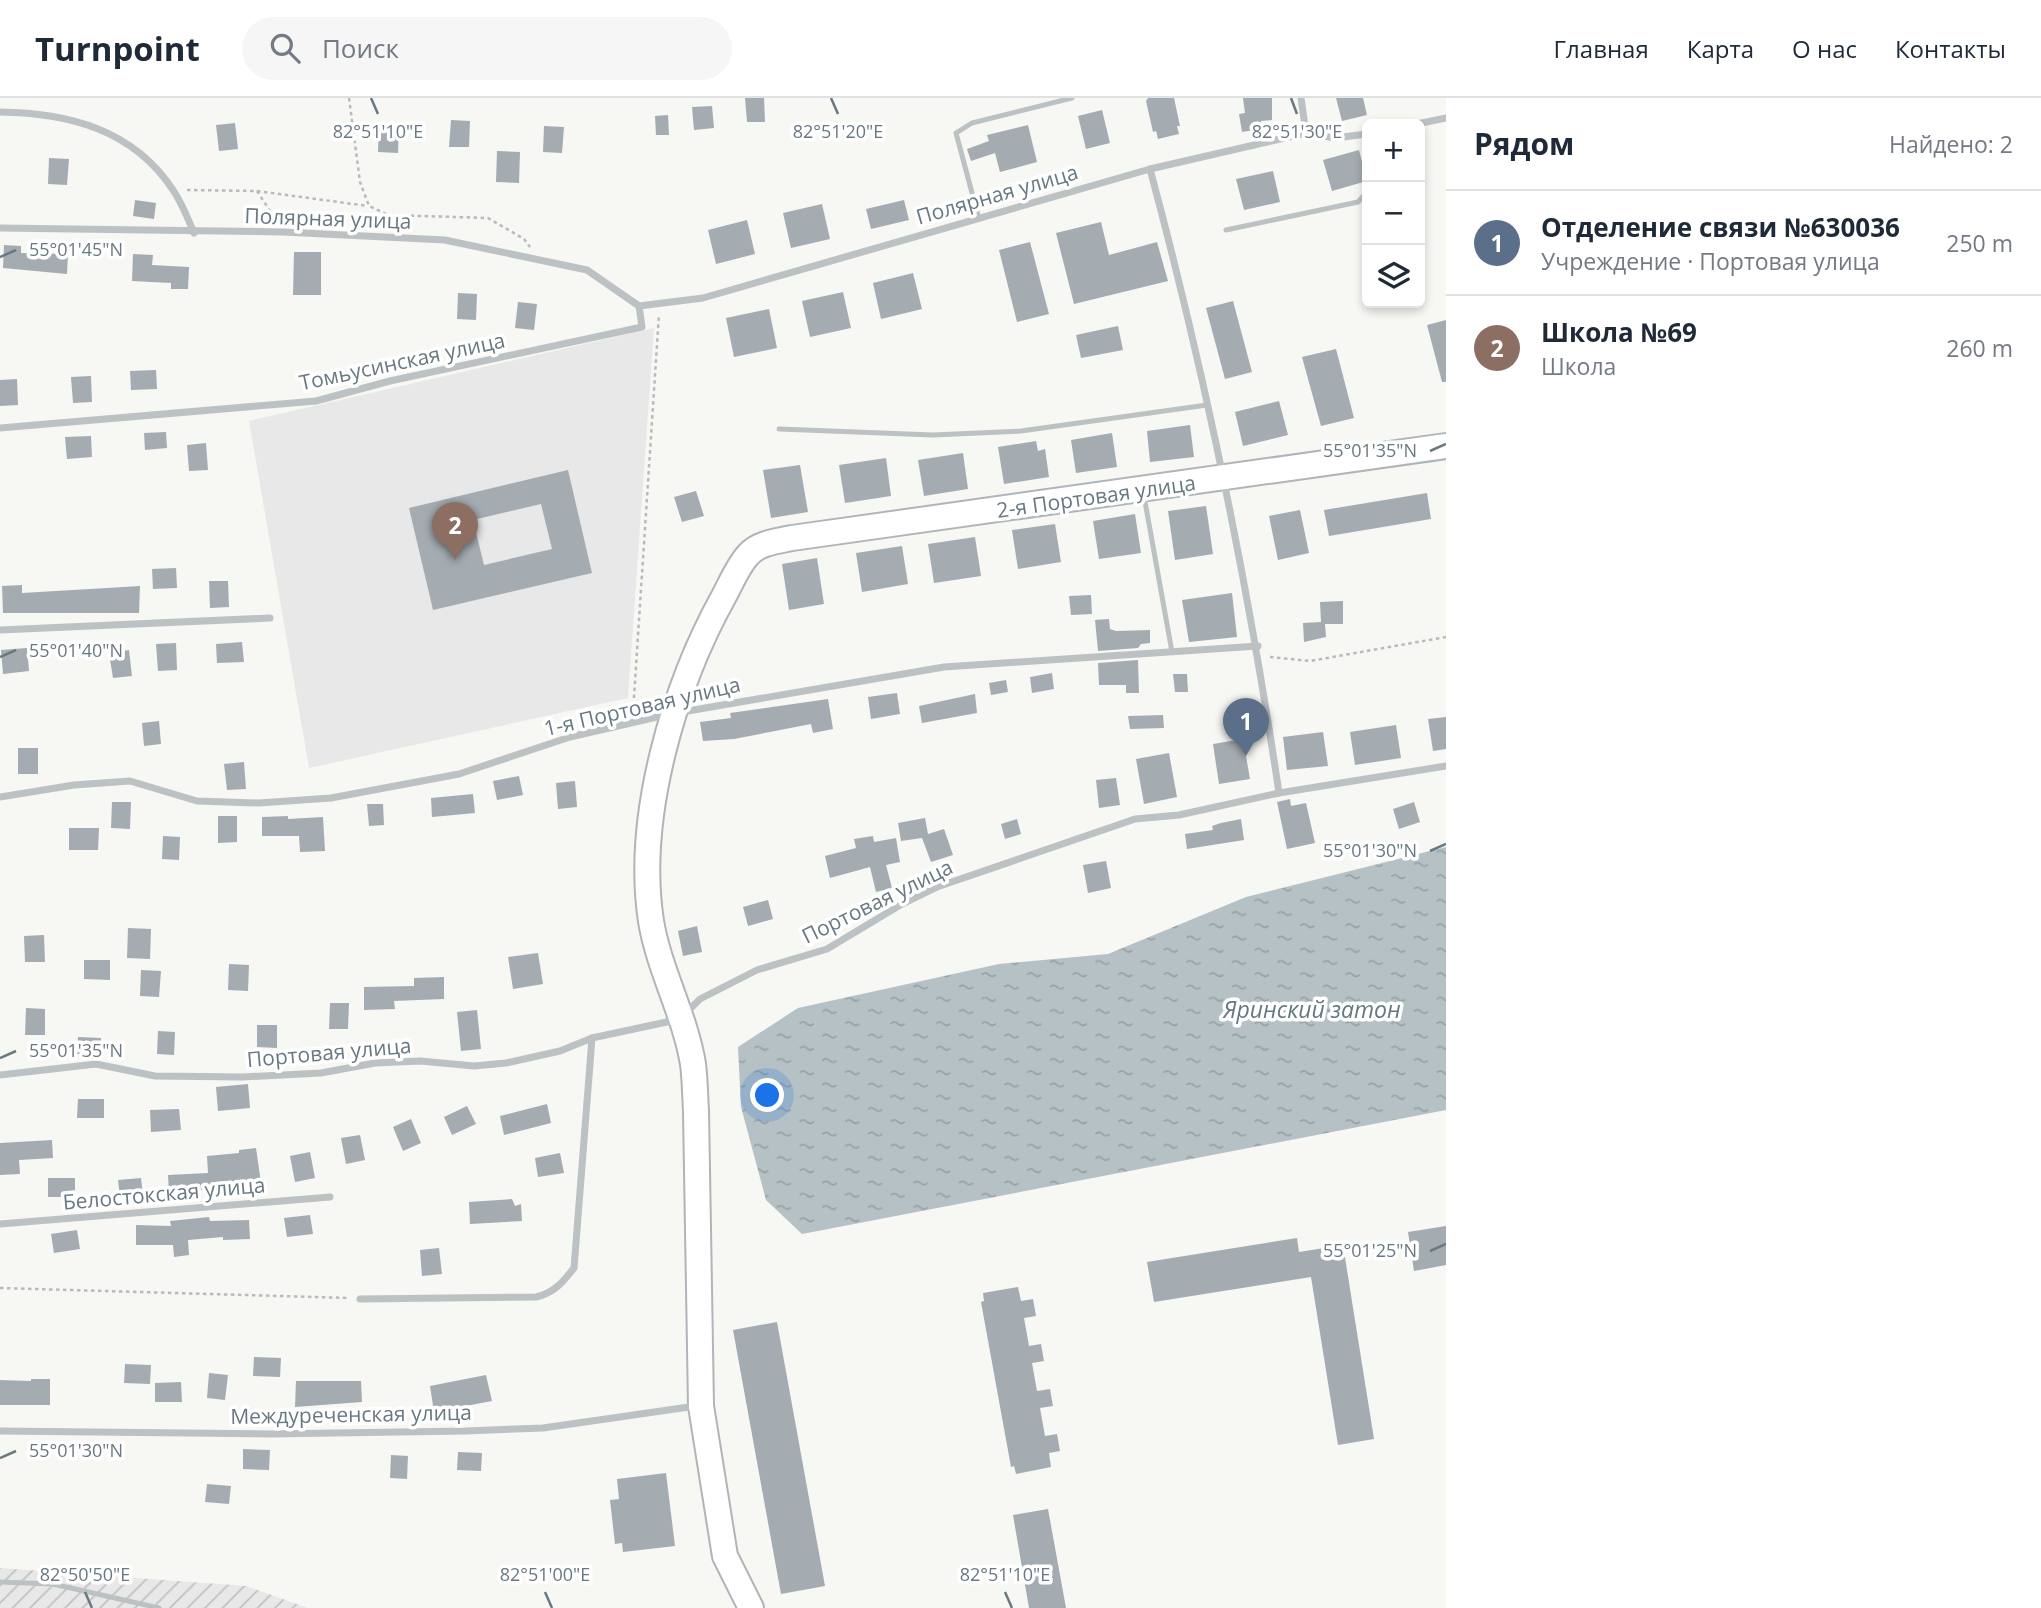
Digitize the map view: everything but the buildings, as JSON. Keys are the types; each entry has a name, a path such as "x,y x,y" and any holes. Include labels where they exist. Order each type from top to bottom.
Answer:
{"street":[{"path":"1301,98 1306,133"},
{"path":"0,112 30,113 91,124 142,155 173,190 194,233"},
{"path":"1425,122 1446,118"},
{"name":"Полярная улица","path":"0,228 194,233 284,232 445,240 587,270 639,306 703,298 831,258 979,219 1150,169 1306,133 1335,138 1362,135"},
{"path":"1150,169 1184,298 1223,479 1258,650 1279,793"},
{"name":"Томьусинская улица","path":"0,428 316,401 642,327 639,306"},
{"name":"2-я Портовая улица","path":"674,713 703,634 748,553 768,543 1446,446"},
{"path":"0,630 270,618"},
{"name":"1-я Портовая улица","path":"0,797 74,785 130,781 197,801 259,803 331,798 459,774 570,737 674,713 944,667 1172,652 1258,650"},
{"path":"674,713 655,784 649,839 651,921 692,1063 696,1111 701,1406 725,1556 751,1608"},
{"name":"Портовая улица","path":"0,1075 96,1065 155,1076 230,1077 321,1073 375,1063 420,1061 474,1066 533,1057 592,1038 680,1020 700,999 757,970 827,950 901,904 937,887 1135,819 1179,815 1279,793 1446,766"},
{"path":"360,1299 536,1297 547,1295 562,1284 574,1268 592,1038"},
{"name":"Белостокская улица","path":"0,1224 330,1197"},
{"name":"Междуреченская улица","path":"0,1431 270,1434 465,1431 543,1428 701,1406"}],"lane":[{"path":"979,219 956,132 972,122 1072,98"},
{"path":"1227,230 1358,202 1362,198"},
{"path":"779,429 933,435 1021,431 1207,405"},
{"path":"1143,490 1172,652"},
{"path":"0,1582 53,1584 159,1608"}],"path":[{"path":"349,98 360,182 369,206"},
{"path":"173,190 257,191 369,206 388,215 488,218 524,239 541,260"},
{"path":"257,191 284,232"},
{"path":"632,723 660,304"},
{"path":"1258,650 1280,660 1310,662 1446,637"},
{"path":"0,1287 360,1299"}],"shaded area":[{"path":"654,328 628,698 309,768 249,421"},
{"path":"0,1568 246,1586 308,1608 0,1608"}],"water":[{"name":"Яринский затон","path":"1446,847 1446,1110 802,1234 766,1200 741,1107 738,1047 798,1008 999,964 1108,954 1246,897"}],"place":[{"name":"Школа №69","path":"455,560"},
{"name":"Отделение связи №630036","path":"1246,756"}]}
